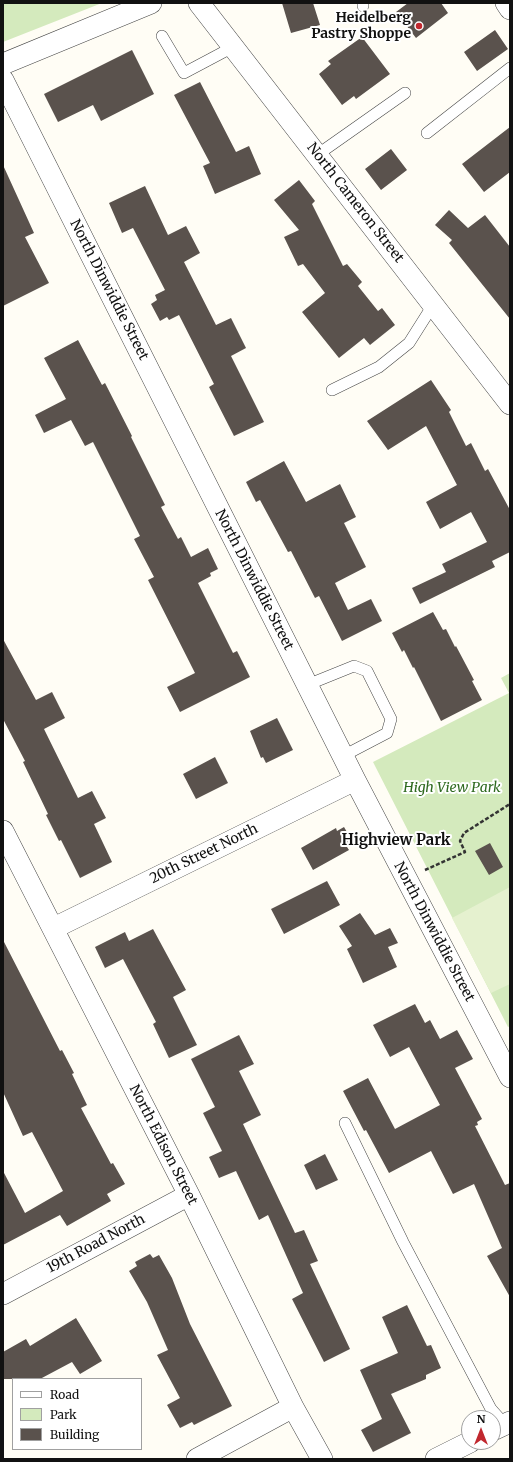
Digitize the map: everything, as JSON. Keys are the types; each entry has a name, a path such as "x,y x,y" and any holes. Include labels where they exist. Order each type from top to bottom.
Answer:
{"street":[{"path":"3,64 151,3"},
{"name":"North Cameron Street","path":"199,3 510,404"},
{"path":"506,3 510,8"},
{"name":"North Dinwiddie Street","path":"3,80 355,780 510,1077"},
{"name":"20th Street North","path":"54,928 355,780"},
{"name":"North Edison Street","path":"3,831 11,866 54,928 189,1195 293,1408 322,1459"},
{"name":"19th Road North","path":"3,1294 189,1195"},
{"path":"197,1459 293,1408"},
{"path":"436,1459 461,1446"}],"lane":[{"path":"162,36 184,73 233,47"},
{"path":"427,133 510,68"},
{"path":"317,155 405,92"},
{"path":"332,390 379,367 409,343 433,305"},
{"path":"307,685 354,666 367,671 374,684 391,719 387,733 343,756"},
{"path":"345,1123 406,1249 491,1409 505,1427"}],"path":[{"path":"407,879 465,852 460,841 464,833 510,804"}],"green space":[{"path":"3,3 102,3 3,42"},
{"name":"High View Park","path":"510,673 510,1026 508,1027 373,762 509,693 501,678"},
{"path":"510,887 510,984 491,993 452,918"}],"building":[{"path":"282,3 313,3 320,25 291,33"},
{"name":"Heidelberg Pastry Shoppe","path":"408,3 441,3 448,13 416,38 396,12"},
{"path":"495,30 508,49 477,71 464,52"},
{"path":"362,37 390,74 356,99 354,96 342,105 319,74 331,64 328,61"},
{"path":"132,50 154,94 101,121 93,105 58,122 44,94"},
{"path":"200,82 236,152 249,146 261,174 215,194 203,166 210,163 174,95"},
{"path":"510,127 510,172 484,192 462,164"},
{"path":"391,149 407,170 381,190 365,169"},
{"path":"3,165 34,233 25,237 49,283 3,306"},
{"path":"299,180 315,201 312,204 343,266 347,264 362,282 358,286 378,311 382,308 395,325 370,345 364,338 339,358 302,312 325,293 303,264 298,266 284,237 299,230 274,200"},
{"path":"145,186 168,235 186,226 200,253 184,262 216,325 231,318 246,348 231,356 264,422 234,436 209,387 214,384 179,315 169,320 167,317 160,321 151,304 157,300 155,295 165,290 133,228 122,233 109,203"},
{"path":"449,210 468,228 485,215 510,247 510,319 449,243 452,240 435,225"},
{"path":"78,340 102,385 105,383 132,436 131,437 165,505 161,507 178,539 181,537 191,557 208,548 218,569 210,573 211,576 198,583 233,653 237,651 250,677 180,712 167,687 195,673 148,580 154,577 134,539 140,536 93,442 85,446 71,420 44,433 35,415 66,399 44,358"},
{"path":"431,380 451,410 449,412 466,446 471,443 485,471 488,469 510,510 510,552 492,561 495,567 420,604 412,588 446,572 442,564 487,542 471,512 440,529 426,502 457,485 426,426 388,450 367,421"},
{"path":"284,461 306,502 340,484 356,517 344,523 366,567 335,583 348,610 371,599 382,621 342,641 319,596 315,598 291,551 288,552 260,500 256,502 246,482"},
{"path":"433,612 443,630 446,629 455,647 456,646 474,680 472,681 482,700 441,721 414,667 413,668 404,650 402,652 392,633"},
{"path":"3,639 36,700 52,692 65,718 44,729 78,798 92,791 106,818 94,824 112,862 80,878 61,840 59,841 46,815 48,814 23,762 25,761 3,719"},
{"path":"277,718 293,750 266,763 263,757 261,758 250,731"},
{"path":"215,757 228,783 196,799 183,774"},
{"path":"344,827 354,844 347,847 349,850 313,870 301,848 336,828 337,831"},
{"path":"490,843 503,867 489,875 475,851"},
{"path":"327,881 340,905 284,934 271,909"},
{"path":"360,913 375,935 390,928 398,943 388,947 397,967 363,983 347,949 352,946 339,926"},
{"path":"153,929 186,990 173,997 197,1045 169,1058 153,1024 156,1022 123,959 105,968 95,947 125,932 129,941"},
{"path":"3,940 60,1051 62,1050 74,1073 72,1074 87,1105 81,1108 111,1164 113,1163 125,1184 107,1194 111,1201 67,1226 60,1215 3,1245 3,1171 25,1213 63,1191 32,1132 23,1136 3,1092"},
{"path":"415,1004 425,1023 430,1020 440,1039 457,1030 473,1059 455,1068 482,1119 477,1122 478,1125 475,1126 505,1185 510,1183 510,1297 487,1256 502,1248 474,1184 453,1194 431,1151 389,1173 366,1130 364,1131 343,1091 368,1078 395,1129 440,1105 409,1047 390,1057 373,1025"},
{"path":"239,1035 254,1064 239,1071 261,1115 243,1124 295,1233 304,1230 318,1261 310,1264 350,1349 324,1362 292,1299 303,1293 268,1215 259,1220 236,1171 219,1178 209,1157 222,1151 203,1113 215,1107 191,1059"},
{"path":"325,1154 338,1180 316,1190 304,1165"},
{"path":"150,1254 153,1258 159,1255 172,1278 190,1324 232,1406 194,1425 192,1422 180,1428 167,1405 180,1398 157,1355 168,1350 147,1302 129,1271 137,1266 135,1262"},
{"path":"407,1305 427,1346 431,1345 441,1368 426,1375 426,1379 391,1394 411,1433 373,1452 361,1430 382,1419 360,1370 398,1353 382,1317"},
{"path":"76,1318 102,1361 80,1374 72,1362 42,1378 3,1379 3,1352 26,1339 30,1346"}],"place":[{"name":"Heidelberg Pastry Shoppe","path":"419,26"}],"district":[{"name":"Highview Park","path":"396,841"}]}
